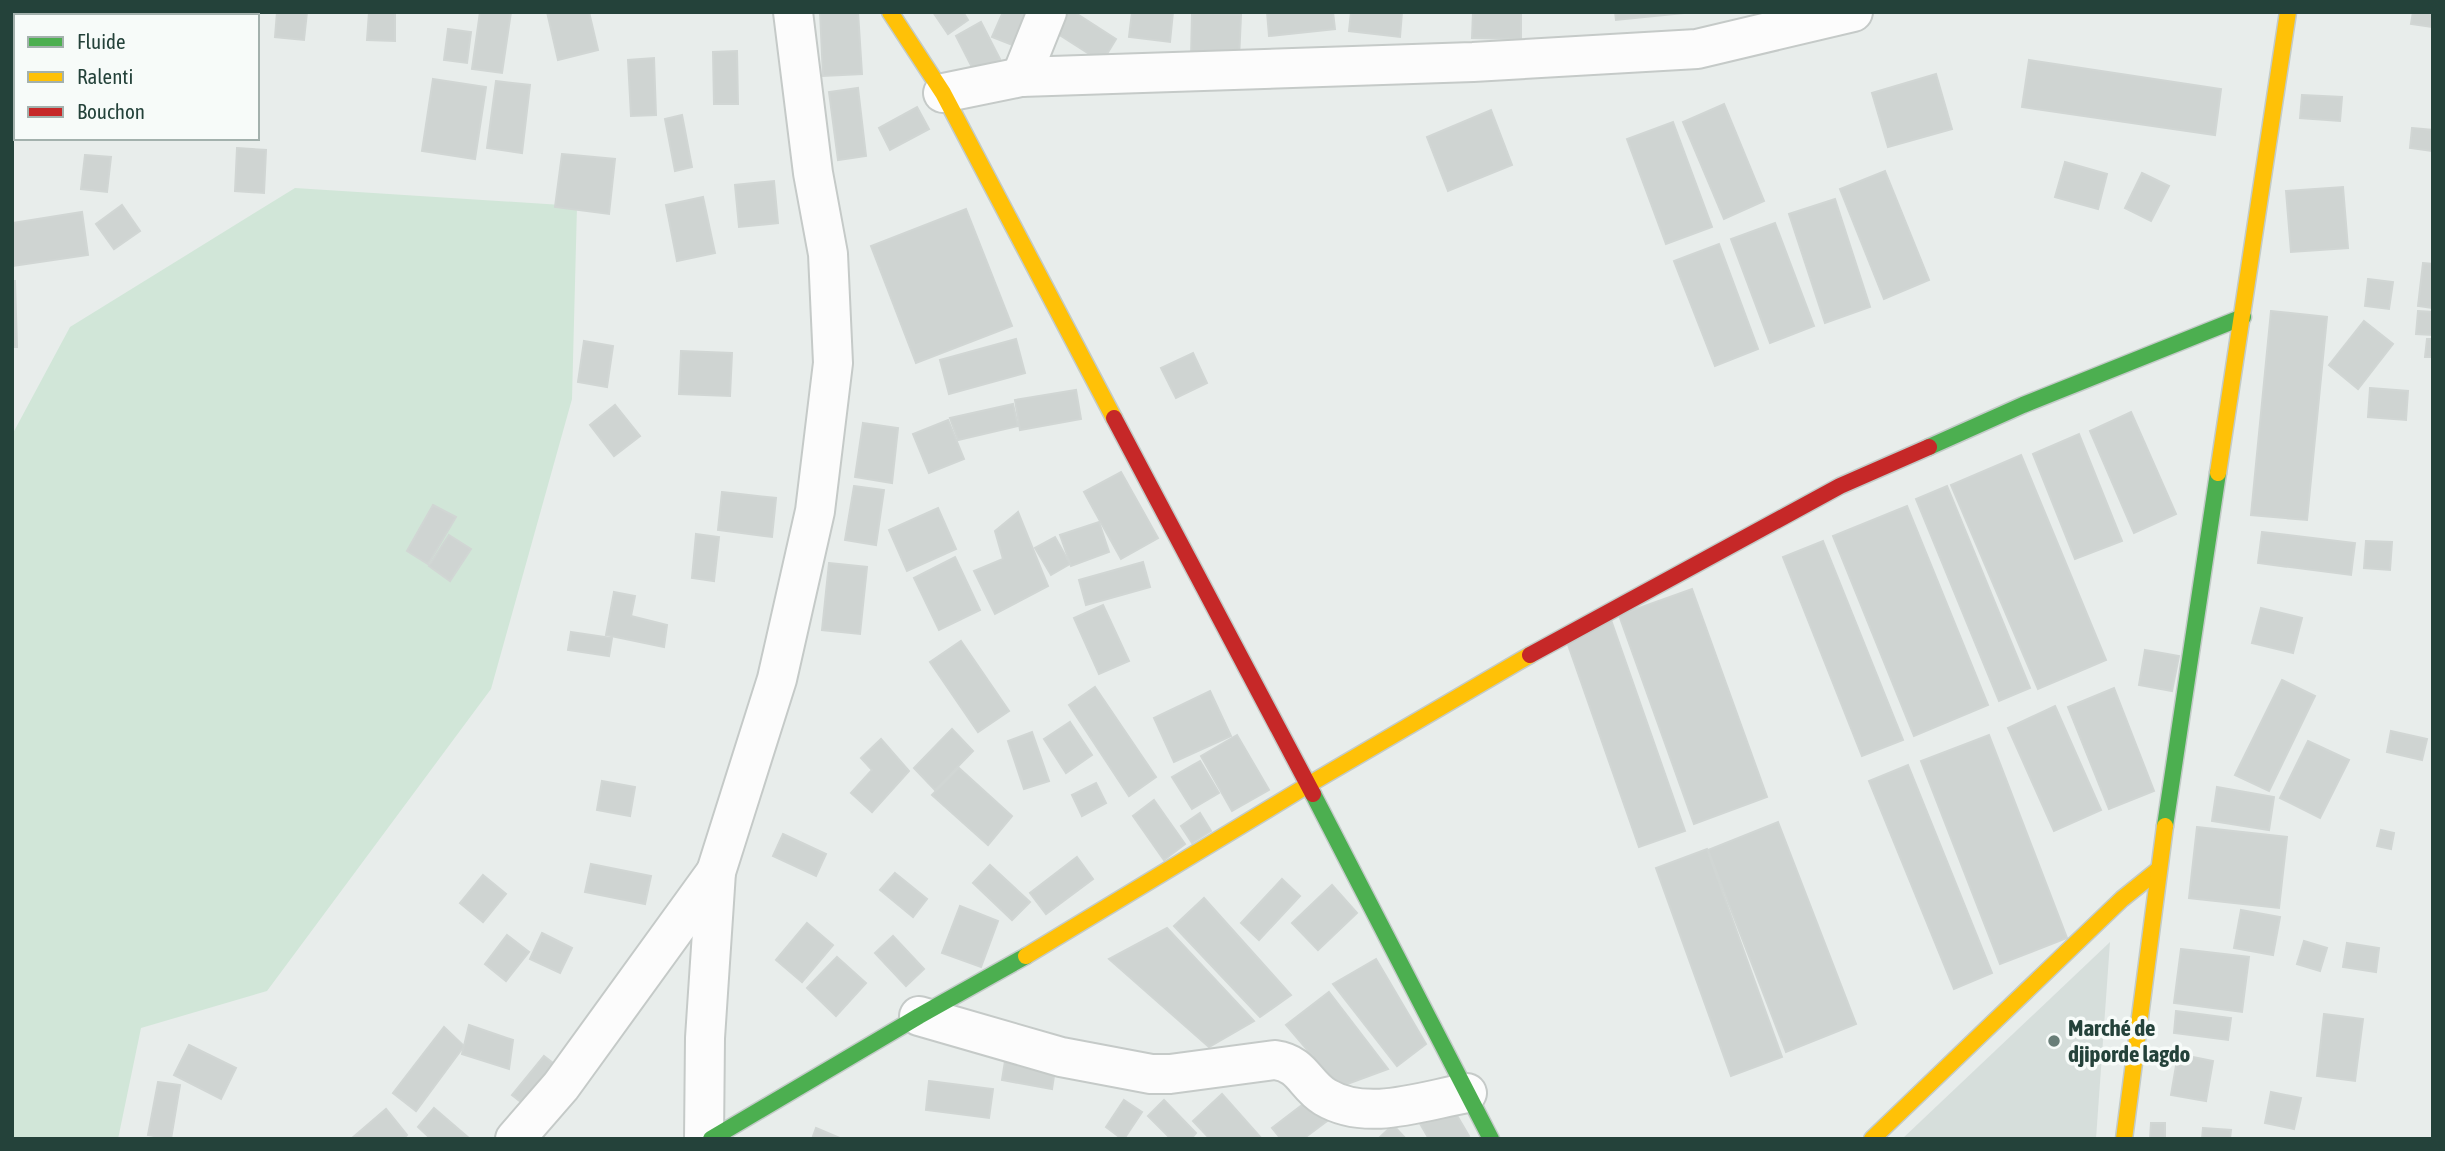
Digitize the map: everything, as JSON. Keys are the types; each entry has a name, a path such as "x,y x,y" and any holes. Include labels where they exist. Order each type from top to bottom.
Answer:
{"street":[{"path":"704,1139 705,1038 716,872 780,666 815,511 833,363 828,254 813,173 793,12"},
{"path":"890,12 943,93 1308,785 1491,1139"},
{"path":"1020,77 1047,12"},
{"path":"943,93 1020,77 1473,62 1697,49 1853,12"},
{"path":"2124,1139 2158,870 2288,12"},
{"path":"711,1139 919,1016 1010,966 1308,785 1546,646 1840,486 2023,405 2243,317"},
{"path":"1872,1139 2122,899 2158,870"},
{"path":"515,1139 561,1086 716,872"},
{"path":"919,1016 1061,1057 1151,1074 1170,1074 1275,1060 1293,1064 1323,1096 1347,1108 1370,1110 1467,1093"}],"shaded area":[{"name":"Marché de djiporde lagdo","path":"2110,942 2096,1139 1902,1139"}],"green space":[{"path":"295,188 577,206 572,399 491,689 267,991 141,1028 118,1139 12,1139 12,435 70,327"}],"building":[{"path":"277,12 307,12 304,40 275,37"},
{"path":"369,12 395,12 395,41 367,40"},
{"path":"480,12 511,12 502,73 472,69"},
{"path":"547,12 589,12 598,50 558,60"},
{"path":"820,12 858,12 862,74 823,76"},
{"path":"933,12 963,12 968,20 948,34"},
{"path":"1003,12 1043,12 1028,51 992,37"},
{"path":"1056,12 1074,12 1116,39 1102,62 1047,27"},
{"path":"1132,12 1173,12 1170,42 1129,37"},
{"path":"1267,12 1333,12 1335,29 1269,36"},
{"path":"1351,12 1402,12 1400,37 1349,31"},
{"path":"1473,12 1521,12 1521,39 1472,38"},
{"path":"1615,12 1694,12 1616,20"},
{"path":"2413,12 2433,12 2433,27 2411,24"},
{"path":"1192,13 1241,15 1239,60 1191,58"},
{"path":"981,22 1000,59 975,73 956,36"},
{"path":"448,29 471,32 467,63 444,60"},
{"path":"737,51 738,104 714,104 713,52"},
{"path":"654,58 656,115 631,116 628,60"},
{"path":"2029,60 2221,89 2215,135 2022,107"},
{"path":"1936,74 1952,129 1888,147 1872,93"},
{"path":"433,79 486,87 475,159 422,151"},
{"path":"496,81 530,85 522,153 487,148"},
{"path":"858,88 866,156 838,160 829,92"},
{"path":"2302,95 2342,97 2340,121 2300,118"},
{"path":"1724,104 1764,201 1724,219 1683,122"},
{"path":"917,107 929,129 890,150 879,128"},
{"path":"1491,110 1512,165 1448,191 1427,137"},
{"path":"682,115 692,167 675,171 665,119"},
{"path":"1673,122 1712,227 1666,244 1627,139"},
{"path":"2412,128 2433,130 2433,151 2410,148"},
{"path":"237,148 266,150 264,193 235,191"},
{"path":"562,154 615,159 609,214 555,207"},
{"path":"85,155 111,157 107,192 81,189"},
{"path":"2065,162 2107,174 2098,209 2055,197"},
{"path":"1885,171 1929,280 1884,299 1840,189"},
{"path":"2142,173 2169,186 2151,221 2125,208"},
{"path":"774,181 778,223 739,227 735,185"},
{"path":"2343,187 2348,248 2291,252 2286,191"},
{"path":"703,197 715,253 677,261 666,205"},
{"path":"1835,199 1870,307 1825,323 1789,214"},
{"path":"122,205 140,231 114,249 96,224"},
{"path":"966,209 1012,326 916,363 871,246"},
{"path":"82,212 88,255 12,266 12,223"},
{"path":"1775,223 1814,326 1770,343 1731,239"},
{"path":"1719,244 1758,349 1715,366 1674,261"},
{"path":"2423,263 2433,264 2433,308 2418,306"},
{"path":"2368,279 2393,282 2389,309 2365,306"},
{"path":"12,281 15,281 17,347 12,347"},
{"path":"2271,311 2327,317 2307,520 2251,515"},
{"path":"2418,311 2433,312 2433,335 2416,334"},
{"path":"2364,321 2393,344 2358,389 2329,365"},
{"path":"1016,339 1025,373 949,394 940,360"},
{"path":"2427,339 2433,339 2433,357 2425,357"},
{"path":"584,341 613,346 607,387 578,382"},
{"path":"681,351 732,353 730,396 679,394"},
{"path":"1193,353 1207,383 1176,398 1161,368"},
{"path":"2370,388 2408,391 2406,420 2368,417"},
{"path":"1076,390 1081,419 1020,430 1015,400"},
{"path":"1013,404 1018,426 958,440 950,418"},
{"path":"615,405 640,436 614,456 590,425"},
{"path":"2131,412 2176,514 2134,533 2090,431"},
{"path":"948,420 964,459 929,473 913,434"},
{"path":"863,423 898,428 892,483 855,477"},
{"path":"2079,434 2122,541 2075,559 2033,454"},
{"path":"2021,455 2106,660 2038,689 1951,485"},
{"path":"1121,472 1158,538 1121,559 1084,492"},
{"path":"854,486 884,490 876,545 845,540"},
{"path":"1947,486 2030,688 1999,701 1916,499"},
{"path":"722,492 776,498 772,537 718,530"},
{"path":"433,505 456,517 428,564 407,551"},
{"path":"1907,506 1988,705 1914,736 1833,536"},
{"path":"938,508 956,549 907,571 889,530"},
{"path":"1018,512 1048,586 995,614 974,571 1003,559 995,531"},
{"path":"1099,522 1109,552 1071,566 1060,535"},
{"path":"2262,532 2355,543 2351,575 2258,563"},
{"path":"696,534 719,537 714,581 692,578"},
{"path":"449,535 471,549 450,581 429,566"},
{"path":"1055,537 1070,564 1051,575 1035,548"},
{"path":"1823,541 1903,740 1862,756 1783,557"},
{"path":"2366,541 2392,542 2390,570 2364,568"},
{"path":"955,557 980,610 939,630 914,578"},
{"path":"1143,562 1150,587 1086,605 1079,580"},
{"path":"829,563 867,567 860,634 822,630"},
{"path":"1692,589 1767,797 1694,824 1619,615"},
{"path":"614,592 635,596 631,616 667,625 664,647 606,635"},
{"path":"1103,605 1129,661 1099,674 1074,618"},
{"path":"2261,608 2302,618 2293,653 2252,643"},
{"path":"1611,620 1685,831 1639,847 1565,636"},
{"path":"571,632 612,638 609,656 568,650"},
{"path":"961,641 1009,711 978,732 930,662"},
{"path":"2145,650 2179,656 2172,691 2139,685"},
{"path":"2282,680 2315,696 2269,791 2235,775"},
{"path":"1095,687 1156,777 1129,796 1069,705"},
{"path":"2114,688 2154,791 2109,809 2068,707"},
{"path":"1210,691 1231,736 1174,762 1154,718"},
{"path":"2055,706 2101,810 2054,831 2008,728"},
{"path":"1070,722 1092,755 1066,773 1044,739"},
{"path":"952,729 973,751 935,790 914,768"},
{"path":"2391,731 2427,739 2422,760 2387,752"},
{"path":"1032,732 1049,781 1024,789 1008,741"},
{"path":"1237,735 1269,790 1232,811 1201,756"},
{"path":"1989,735 2067,938 2000,964 1921,761"},
{"path":"881,739 909,771 872,812 851,793 872,770 861,758"},
{"path":"2308,741 2349,760 2320,818 2280,798"},
{"path":"1200,761 1219,793 1192,809 1172,777"},
{"path":"1908,765 1992,973 1954,989 1869,781"},
{"path":"959,768 1012,816 988,845 932,795"},
{"path":"602,781 635,787 630,816 597,810"},
{"path":"1096,783 1106,803 1082,816 1072,795"},
{"path":"2217,787 2274,797 2269,830 2212,821"},
{"path":"1154,800 1185,844 1164,860 1133,816"},
{"path":"1200,813 1211,831 1192,843 1181,826"},
{"path":"1778,822 1856,1024 1786,1052 1708,850"},
{"path":"2197,827 2287,837 2279,908 2189,898"},
{"path":"2381,830 2394,833 2391,849 2377,846"},
{"path":"783,834 826,854 816,876 773,856"},
{"path":"1707,849 1782,1057 1731,1076 1656,868"},
{"path":"1077,857 1093,879 1046,914 1030,893"},
{"path":"591,864 651,876 645,904 585,892"},
{"path":"990,865 1030,902 1012,920 973,883"},
{"path":"895,873 927,899 913,917 880,890"},
{"path":"483,875 506,894 483,922 460,903"},
{"path":"1282,879 1300,896 1259,940 1241,923"},
{"path":"1332,885 1357,913 1318,950 1292,923"},
{"path":"1204,898 1291,995 1260,1017 1174,926"},
{"path":"960,906 998,921 981,967 942,953"},
{"path":"2241,910 2280,917 2273,955 2234,948"},
{"path":"807,923 833,945 802,982 776,960"},
{"path":"1167,928 1254,1021 1209,1047 1109,959"},
{"path":"542,933 572,948 560,973 530,959"},
{"path":"507,935 529,952 506,981 485,964"},
{"path":"893,936 924,969 906,986 875,953"},
{"path":"2304,941 2327,948 2320,971 2297,964"},
{"path":"2347,943 2379,948 2376,972 2343,967"},
{"path":"2181,949 2249,957 2242,1012 2174,1003"},
{"path":"837,957 866,983 836,1016 807,988"},
{"path":"1376,959 1426,1044 1397,1066 1333,984"},
{"path":"1329,992 1388,1069 1339,1087 1286,1025"},
{"path":"2176,1011 2231,1018 2228,1040 2174,1033"},
{"path":"2324,1014 2363,1019 2355,1081 2317,1076"},
{"path":"469,1025 513,1040 509,1069 462,1054"},
{"path":"444,1027 464,1046 416,1111 393,1093"},
{"path":"189,1045 236,1068 221,1099 174,1075"},
{"path":"2178,1054 2213,1061 2206,1101 2171,1095"},
{"path":"1006,1055 1056,1063 1052,1089 1002,1080"},
{"path":"544,1056 562,1070 530,1109 512,1095"},
{"path":"929,1081 993,1089 989,1118 926,1110"},
{"path":"158,1082 180,1085 171,1139 148,1135"},
{"path":"2271,1092 2301,1098 2294,1129 2265,1123"},
{"path":"1222,1094 1262,1139 1210,1139 1193,1121"},
{"path":"1310,1099 1327,1121 1303,1139 1281,1139 1272,1128"},
{"path":"1124,1100 1142,1112 1122,1139 1106,1127"},
{"path":"1164,1100 1196,1133 1191,1139 1171,1139 1148,1116"},
{"path":"1449,1102 1469,1136 1465,1139 1429,1139 1418,1120"},
{"path":"434,1108 470,1139 431,1139 418,1127"},
{"path":"386,1109 407,1135 403,1139 351,1139"},
{"path":"2151,1123 2165,1123 2165,1139 2150,1139"},
{"path":"1393,1125 1406,1139 1378,1139"},
{"path":"816,1128 842,1139 812,1139"},
{"path":"2203,1128 2231,1130 2230,1139 2202,1139"}],"traffic: fast":[{"path":"1929,447 2023,405 2243,317"},
{"path":"2165,826 2218,473"},
{"path":"1313,794 1491,1139"},
{"path":"711,1139 1026,956"}],"traffic: slow":[{"path":"890,12 943,93 1114,418"},
{"path":"2218,473 2288,12"},
{"path":"1026,956 1308,785 1530,655"},
{"path":"2124,1139 2165,826"},
{"path":"1872,1139 2122,899 2158,870"}],"traffic: jam":[{"path":"1114,418 1313,794"},
{"path":"1530,655 1840,486 1929,447"}],"place":[{"name":"Marché de djiporde lagdo","path":"2054,1041"}]}
